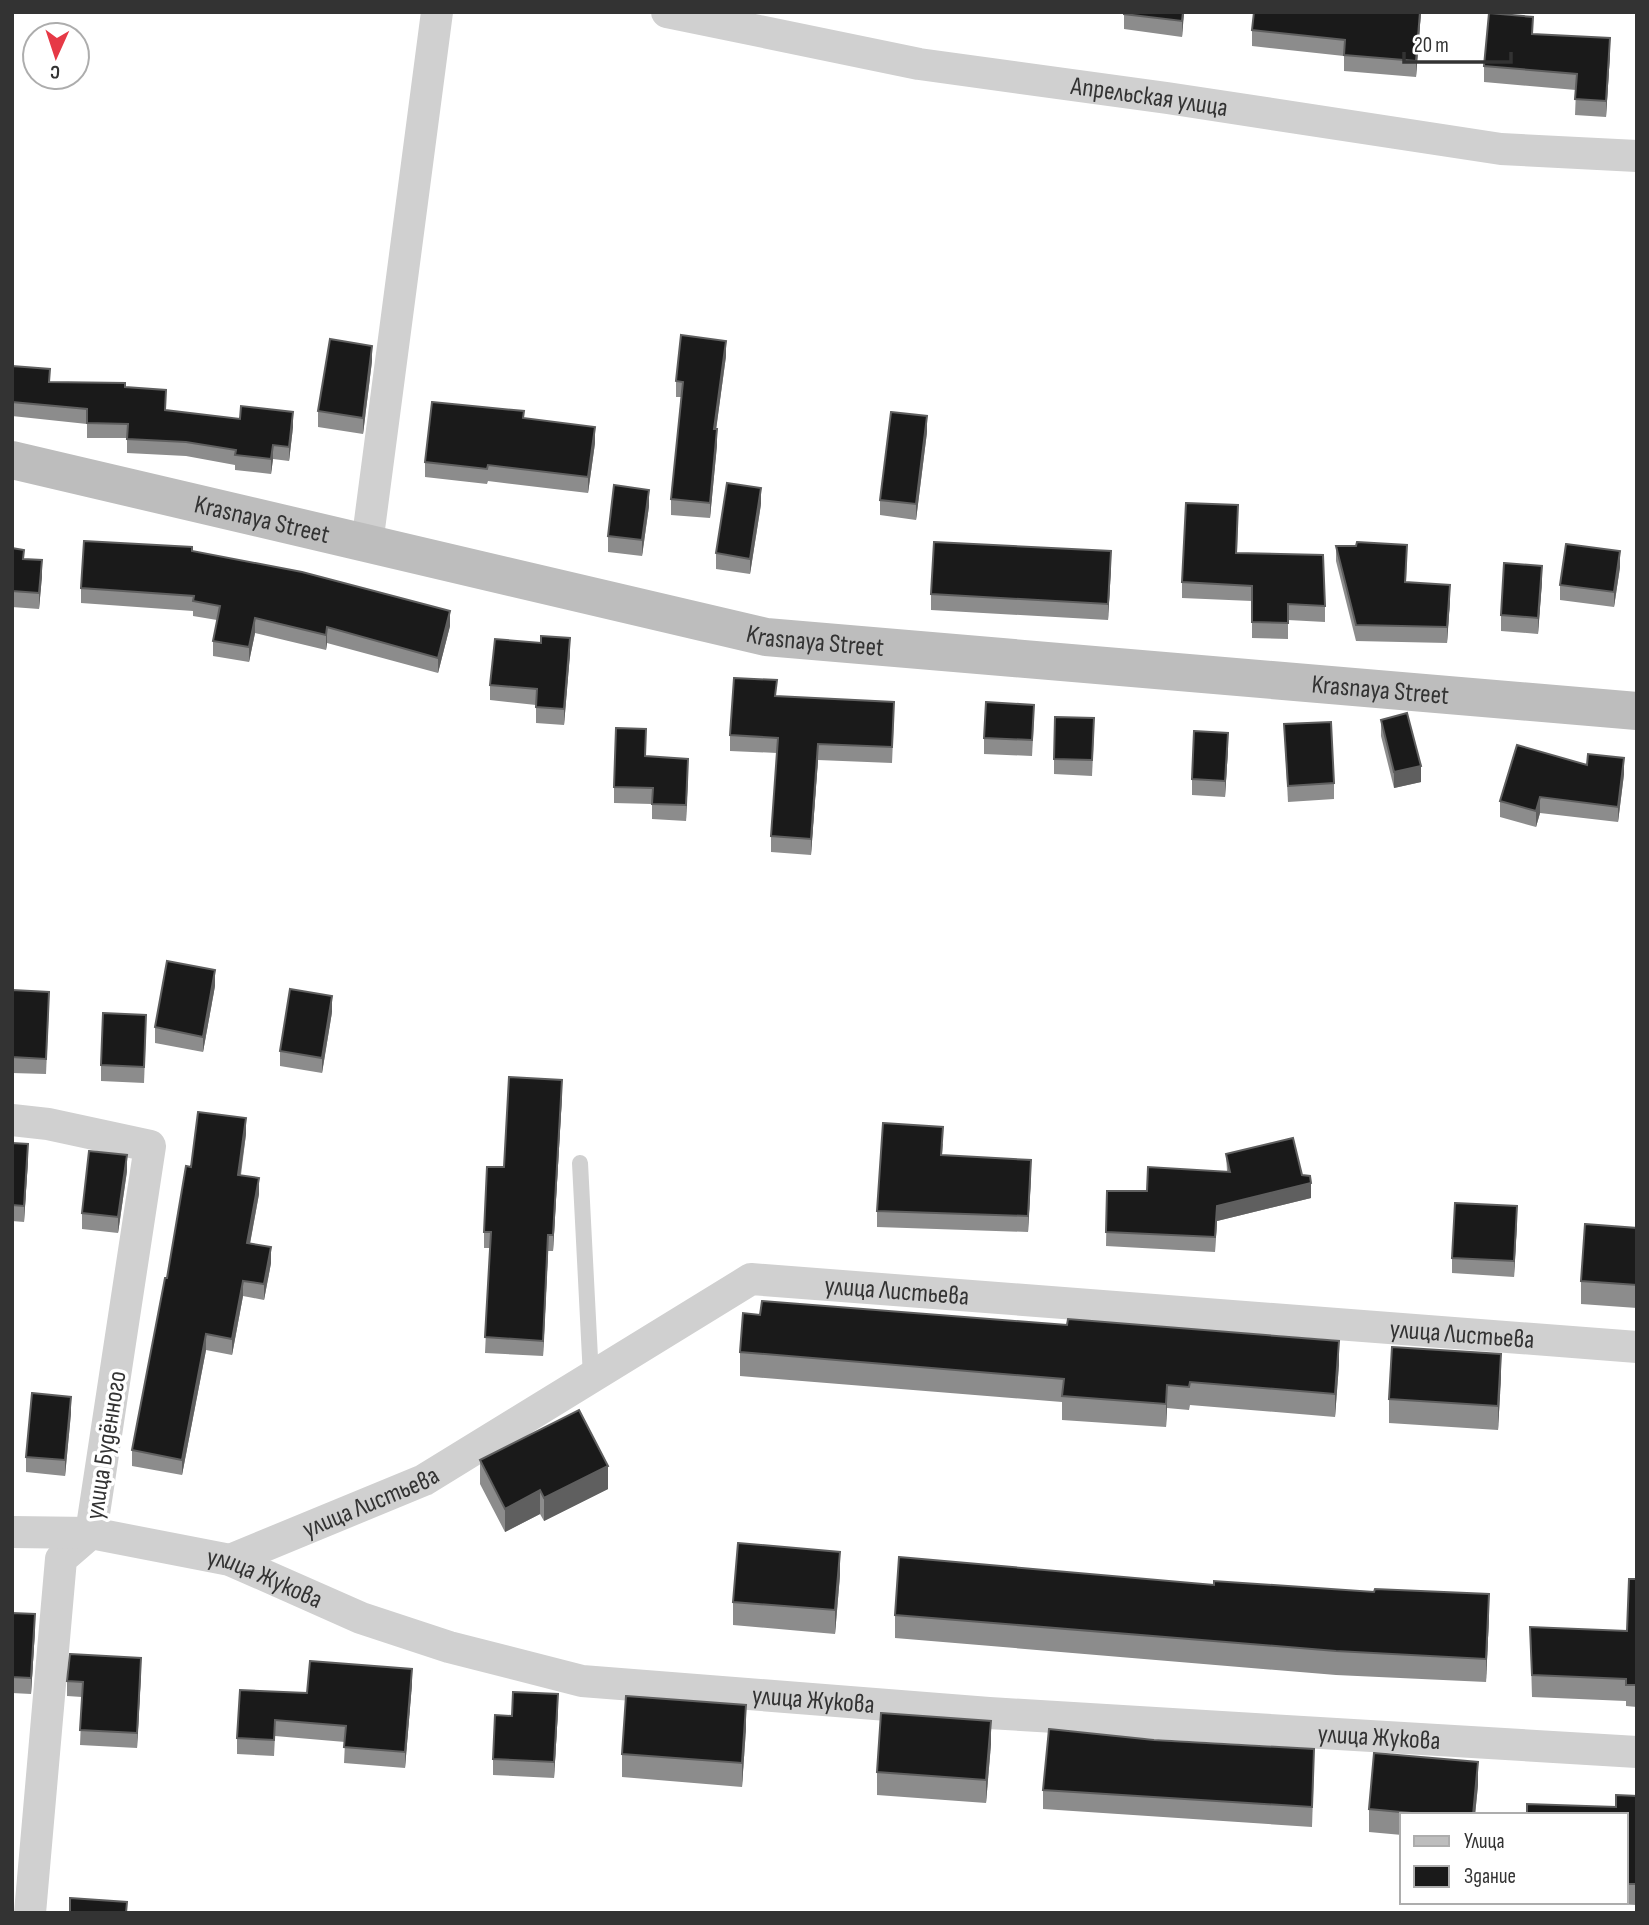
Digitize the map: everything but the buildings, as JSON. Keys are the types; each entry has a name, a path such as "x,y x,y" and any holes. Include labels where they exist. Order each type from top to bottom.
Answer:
{"main road":[{"name":"Krasnaya Street","path":"12,460 766,637 1637,711"}],"street":[{"path":"368,544 437,12"},
{"name":"Апрельская улица","path":"667,12 919,64 1181,100 1501,149 1637,156"},
{"name":"улица Будённого","path":"12,1120 48,1124 150,1146 91,1533 61,1559 30,1913"},
{"name":"улица Листьева","path":"230,1560 424,1480 751,1279 1637,1346"},
{"name":"улица Жукова","path":"12,1532 91,1533 230,1560 361,1618 449,1647 582,1681 989,1713 1637,1752"}],"lane":[{"path":"580,1164 591,1377"}]}
